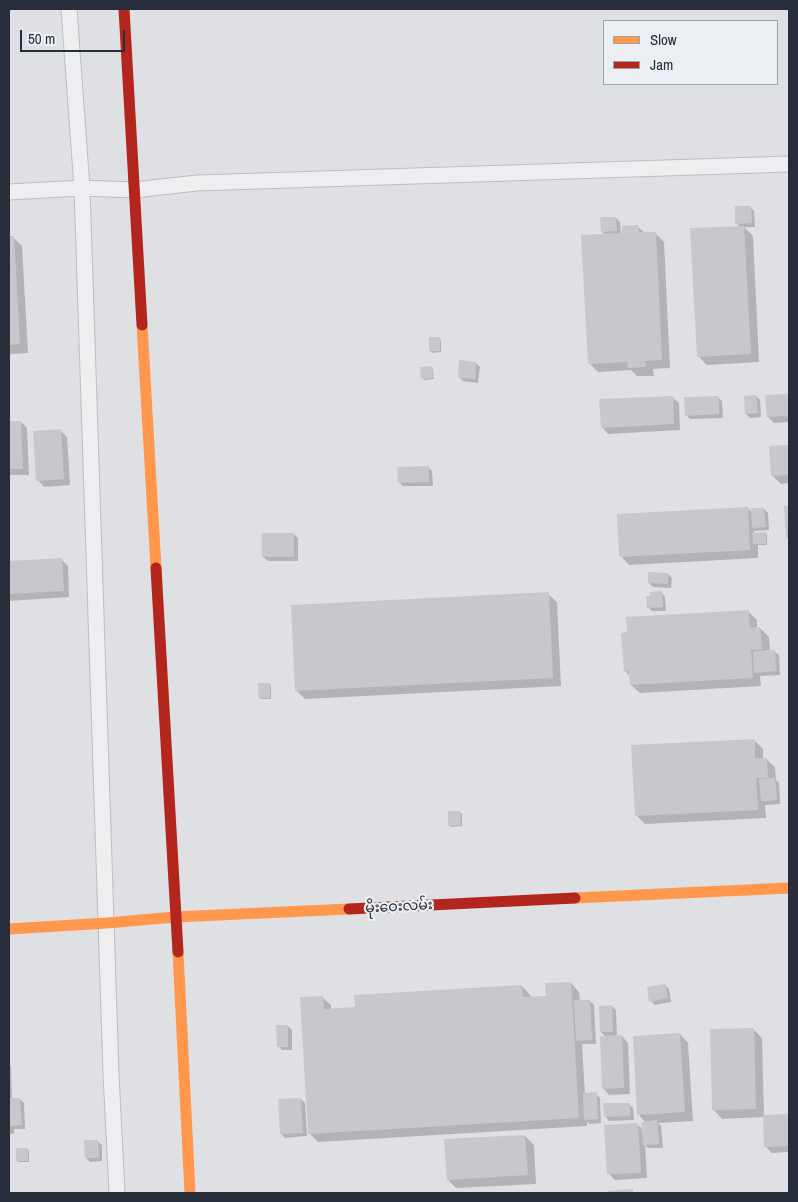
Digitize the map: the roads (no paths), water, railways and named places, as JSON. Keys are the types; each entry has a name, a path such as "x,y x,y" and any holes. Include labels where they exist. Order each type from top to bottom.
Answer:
{"street":[{"path":"69,9 82,188 106,923 117,1193"},
{"path":"124,9 190,1193"},
{"path":"9,192 82,188 134,190 197,183 789,164"},
{"name":"မိုးဝေးလမ်း","path":"9,929 175,917 789,888"}]}
